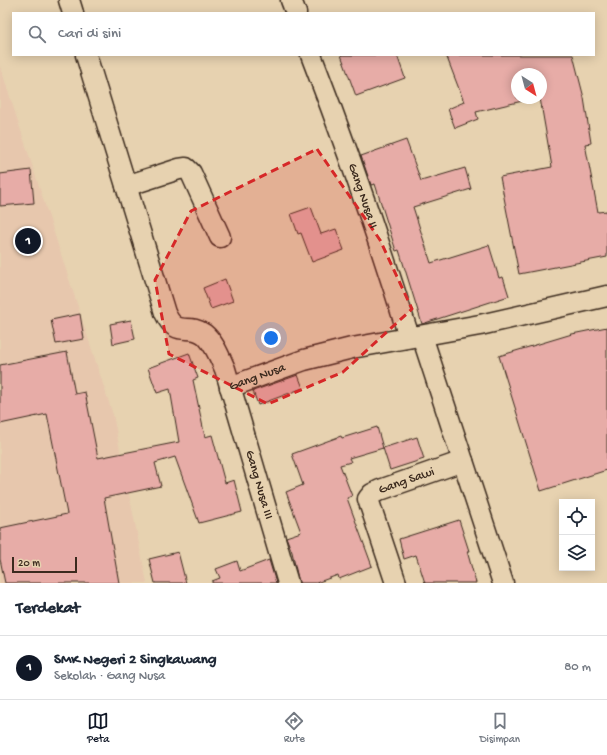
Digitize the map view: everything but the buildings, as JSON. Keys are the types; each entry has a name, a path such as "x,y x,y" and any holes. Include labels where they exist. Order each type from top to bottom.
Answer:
{"street":[{"path":"69,0 73,12"},
{"path":"291,0 296,12"},
{"name":"Gang Nusa","path":"86,56 165,313 170,322 176,327 194,329 204,334 218,354 225,369 230,387 304,360 480,325 607,296"},
{"name":"Gang Nusa II","path":"312,56 386,263 463,462 504,583"},
{"path":"126,186 178,169 186,168 191,173 220,237"},
{"name":"Gang Nusa III","path":"230,387 288,583"},
{"name":"Gang Sawi","path":"396,583 368,499 372,494 380,490 463,462"}],"highlighted area":[{"path":"317,149 380,240 412,309 343,372 268,404 169,354 155,280 191,211"}],"shaded area":[{"path":"0,66 113,415 147,583 0,583"}],"place":[{"name":"SMK Negeri 2 Singkawang","path":"28,241"}]}
